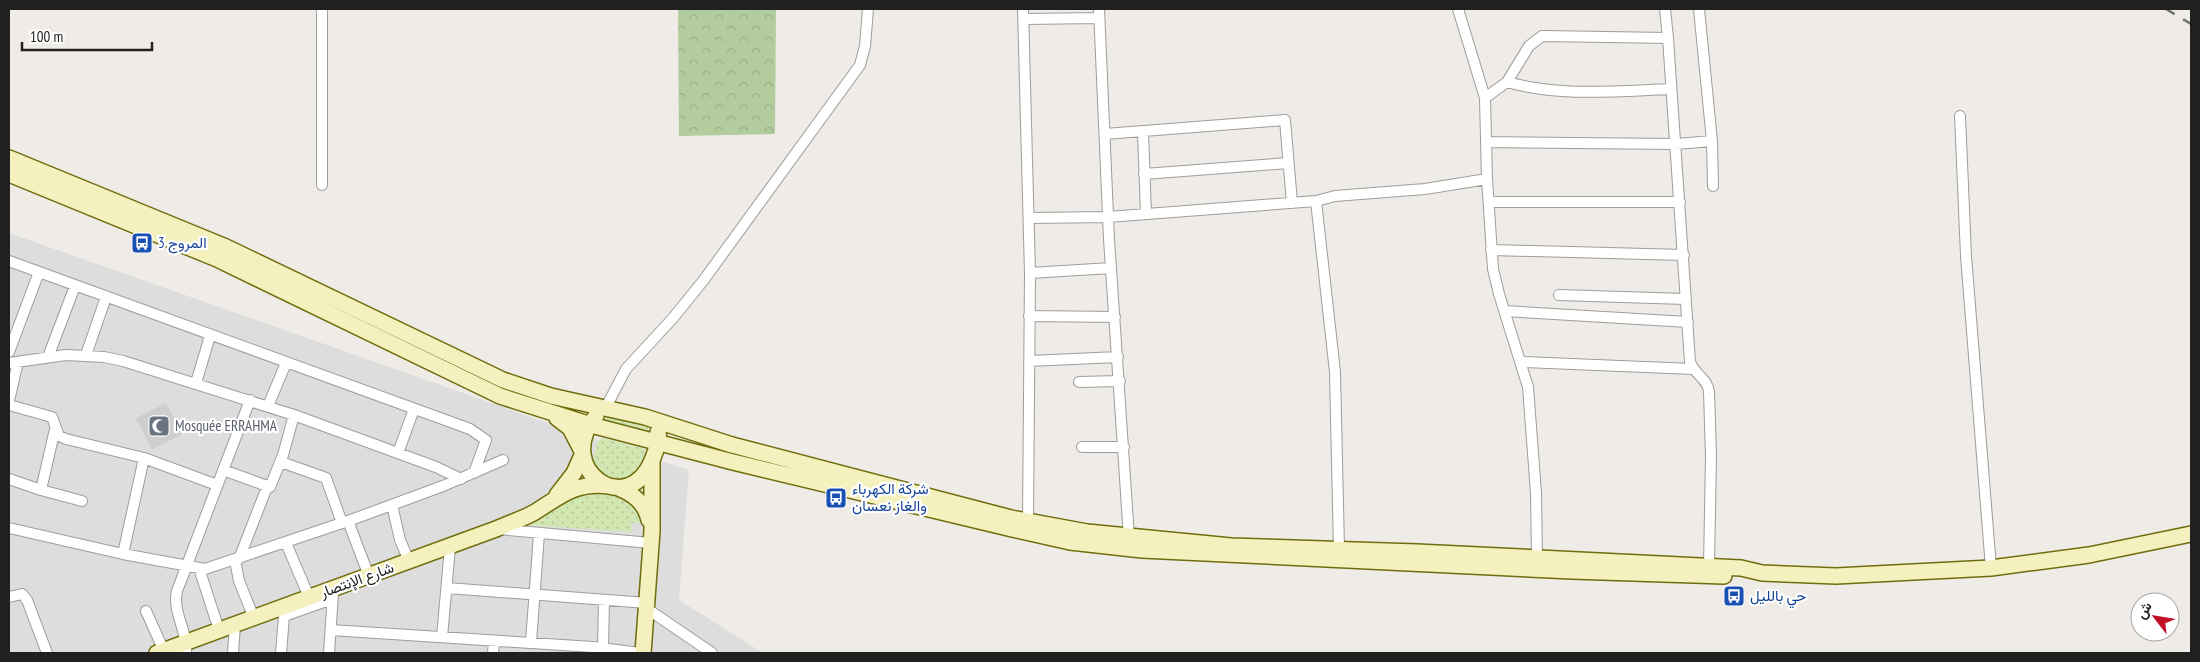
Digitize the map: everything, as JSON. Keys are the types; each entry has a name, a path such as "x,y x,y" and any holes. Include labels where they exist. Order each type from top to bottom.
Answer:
{"main road":[{"path":"9,158 226,247 503,380 551,396 645,417 732,445 1028,521 1129,538 1231,546 1537,557 1741,568 1758,573"},
{"path":"9,174 217,259 500,396 591,425 733,462 1008,528 1107,548 1679,576 1741,576 1758,573 1867,575 1991,568 2089,554 2191,534"},
{"path":"554,499 574,473 583,453 584,442 591,425 602,412 611,408"},
{"path":"550,413 570,428 592,475 631,494 642,504 648,513 652,537"},
{"path":"554,499 586,485 630,485 641,478 652,461 659,442 656,427 645,417"},
{"path":"641,653 652,537 652,461"},
{"name":"شارع الإنتصار","path":"160,652 187,648 219,630 309,597 333,594 369,576 496,529 533,513 554,499"}],"street":[{"path":"322,9 322,185"},
{"path":"611,408 626,369 673,318 703,281 860,65 865,46 868,9"},
{"path":"1458,9 1485,98 1491,250 1499,294 1522,362 1528,387 1536,493 1537,557"},
{"path":"1665,9 1686,299 1693,369"},
{"path":"1699,9 1712,141 1713,186"},
{"path":"1028,521 1030,273 1023,14 1099,14 1108,217 1129,538"},
{"path":"1485,98 1507,82 1529,46 1542,36 1668,38"},
{"path":"1507,82 1564,92 1671,89"},
{"path":"1960,116 1967,275 1991,568"},
{"path":"1105,134 1285,120 1292,203"},
{"path":"1143,132 1146,214"},
{"path":"1486,142 1676,144 1712,141"},
{"path":"1144,174 1288,163"},
{"path":"1029,218 1108,217 1316,201 1336,196 1425,190 1487,179"},
{"path":"1316,201 1335,372 1339,549"},
{"path":"1490,202 1680,202"},
{"path":"1491,250 1684,254"},
{"path":"9,261 482,435 486,440 485,446 474,473"},
{"path":"1030,273 1111,268"},
{"path":"9,352 39,272"},
{"path":"48,357 75,286"},
{"path":"1559,295 1686,299"},
{"path":"86,355 106,297"},
{"path":"1504,312 1688,322"},
{"path":"1029,316 1115,317"},
{"path":"196,383 210,336"},
{"path":"9,401 13,362 48,357 86,355 123,361 294,415 398,453 461,479"},
{"path":"1030,361 1118,357"},
{"path":"1522,362 1693,369 1705,380 1710,392 1709,566"},
{"path":"268,406 286,363"},
{"path":"1080,382 1120,380"},
{"path":"187,648 174,600 184,566 250,400"},
{"path":"9,405 52,417 59,436 66,439 144,458 217,485"},
{"path":"398,453 414,409"},
{"path":"254,618 239,581 237,560 267,487 270,487 273,482 281,462 294,415"},
{"path":"41,490 55,429"},
{"path":"1082,446 1124,448"},
{"path":"123,554 144,458"},
{"path":"9,528 184,566 199,568 215,567 392,505 461,479 503,460"},
{"path":"281,462 326,478 369,576"},
{"path":"223,470 267,487"},
{"path":"9,480 82,501"},
{"path":"392,505 400,540 409,561"},
{"path":"496,529 539,534 652,537"},
{"path":"531,642 539,534"},
{"path":"286,543 309,597"},
{"path":"442,637 450,546"},
{"path":"199,568 219,630"},
{"path":"446,588 604,600 646,606 712,653"},
{"path":"9,597 22,594 28,600 47,653"},
{"path":"281,653 284,616 333,594 329,653"},
{"path":"596,649 604,600"},
{"path":"146,610 160,652"},
{"path":"233,653 235,625"},
{"path":"331,630 531,642 547,648 596,649 641,653"},
{"path":"493,653 494,640"}],"shaded area":[{"path":"9,233 619,448 689,470 679,600 763,653 9,653"},
{"name":"Mosquée ERRAHMA","path":"166,403 182,434 152,450 136,418"}],"green space":[{"path":"678,9 776,9 775,134 679,136"},
{"path":"608,416 647,425 650,434 604,421"},
{"path":"602,438 645,449 643,460 635,472 630,476 618,479 601,476 593,462 596,443"},
{"path":"588,492 613,493 625,498 636,508 641,516 640,522 631,523 632,532 528,525 527,523 557,506"}],"railway":[{"path":"2166,9 2191,24"}],"place":[{"name":"المروج 3","path":"142,243"},
{"name":"Mosquée ERRAHMA","path":"159,426"},
{"name":"شركة الكهرباء والغاز نعسان","path":"836,498"},
{"name":"حي بالليل","path":"1734,596"}]}
